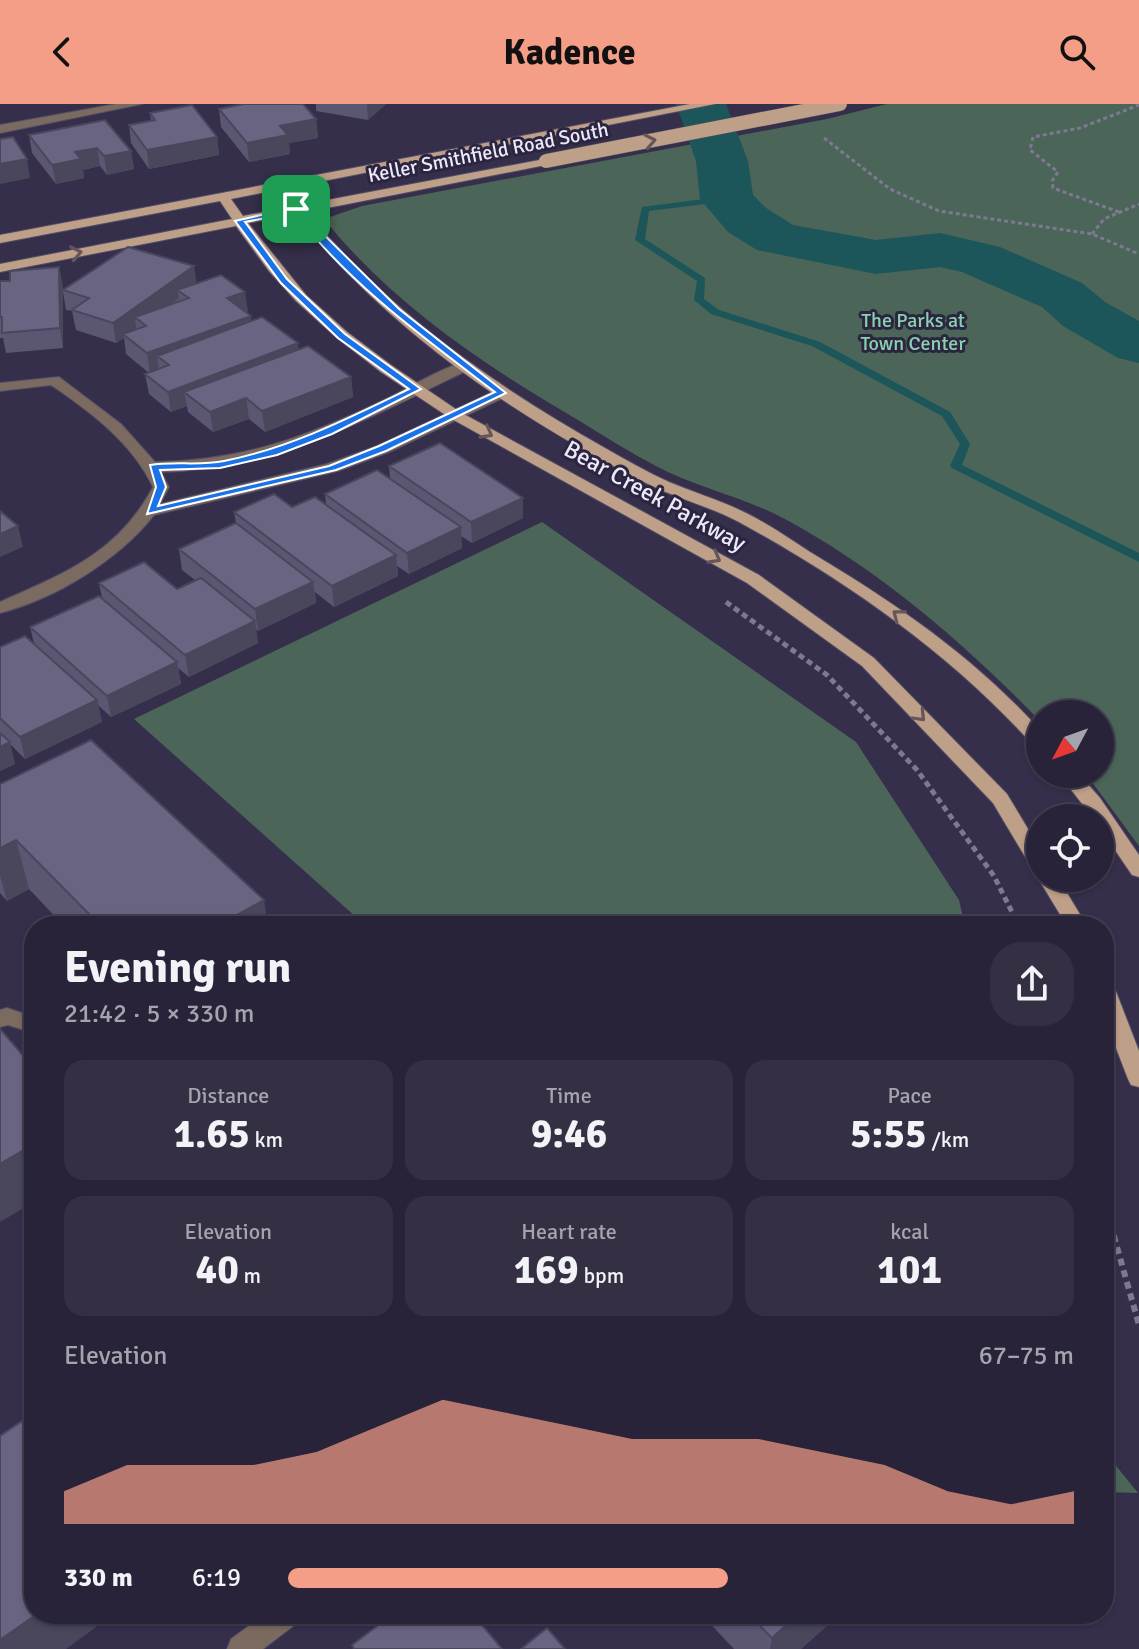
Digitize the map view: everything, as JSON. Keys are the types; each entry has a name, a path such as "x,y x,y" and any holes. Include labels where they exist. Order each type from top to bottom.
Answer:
{"main road":[{"name":"Keller Smithfield Road South","path":"0,239 709,104"},
{"name":"Keller Smithfield Road South","path":"0,268 842,104"},
{"name":"Bear Creek Parkway","path":"280,187 312,230 395,311 502,393 653,480 741,516 888,607 1006,701 1026,725"},
{"name":"Bear Creek Parkway","path":"224,198 258,249 296,292 342,336 455,415 753,579 868,662 1000,799 1026,842"},
{"path":"1080,788 1139,870"},
{"path":"1056,892 1071,916"},
{"path":"1114,1015 1139,1079"}],"street":[{"path":"0,129 136,104"},
{"path":"153,467 220,465 273,453 328,432 467,365"},
{"path":"0,387 54,380 81,397 153,467 161,487 150,511 120,545 86,570 0,608"},
{"path":"150,511 332,468 502,393"},
{"path":"0,1019 7,1016 24,1022"},
{"path":"241,1649 274,1624"}],"path":[{"path":"1119,212 1098,200 1069,195 1053,188 1052,181 1058,172 1030,150 1033,137 1080,128 1139,105"},
{"path":"816,133 890,189 939,211 1092,234 1139,254"},
{"path":"1092,234 1104,219 1139,204"},
{"path":"722,599 827,675 917,770 994,876 1014,916"},
{"path":"1114,1236 1139,1325"}],"green space":[{"name":"The Parks at Town Center","path":"887,104 1139,104 1139,846 1114,812 1114,804 1108,804 1096,788 1114,788 1114,700 1026,700 1026,707 920,610 820,539 769,511 672,474 647,461 477,357 380,280 324,219 362,206 827,119"},
{"path":"542,522 856,742 959,900 963,916 355,916 134,719"},
{"path":"1114,1463 1138,1493 1114,1492"}],"building":[{"path":"244,104 303,104 316,119 280,126 288,135 247,143 219,109"},
{"path":"192,105 217,137 147,150 129,125 155,120 150,113"},
{"path":"105,120 131,151 104,156 97,148 75,152 81,159 52,165 29,135"},
{"path":"13,137 27,159 0,164 0,139"},
{"path":"128,247 194,266 113,323 72,310 89,298 63,290"},
{"path":"59,267 60,328 2,333 0,281 10,281 10,271"},
{"path":"221,275 245,292 227,298 251,316 147,353 123,334 146,326 135,317 189,298 177,290"},
{"path":"262,317 298,343 168,392 145,374 169,365 157,356"},
{"path":"308,346 351,377 262,411 246,398 210,412 184,392"},
{"path":"440,443 523,498 471,522 389,466"},
{"path":"377,470 461,527 407,553 325,494"},
{"path":"274,494 292,507 315,497 396,555 332,586 234,512"},
{"path":"0,511 18,526 0,534"},
{"path":"236,523 313,582 255,609 179,549"},
{"path":"144,562 177,589 201,578 255,621 185,655 99,583"},
{"path":"99,596 177,662 107,696 30,627"},
{"path":"25,636 97,700 20,737 0,718 0,647"},
{"path":"0,733 10,742 0,747"},
{"path":"91,740 264,900 235,916 91,916 16,840 0,848 0,784"},
{"path":"0,1029 24,1057 24,1150 0,1164"},
{"path":"24,1420 24,1623 0,1640 0,1436"},
{"path":"380,1624 481,1624 502,1649 354,1649 352,1645"},
{"path":"758,1624 787,1624 772,1638"},
{"path":"547,1628 565,1649 521,1649"}],"waterway":[{"path":"701,104 722,161 727,199 747,220 776,238 876,257 940,250 980,259 1062,295 1084,314 1139,345"},
{"path":"727,199 645,209 640,240 702,280 699,300 715,312 816,344 946,414 965,444 956,466 1139,558"}],"route":[{"path":"296,209 312,230 395,311 502,393 383,449 332,468 150,511 161,487 153,467 220,465 273,453 328,432 416,389 342,336 284,281 240,221 296,209"}]}
